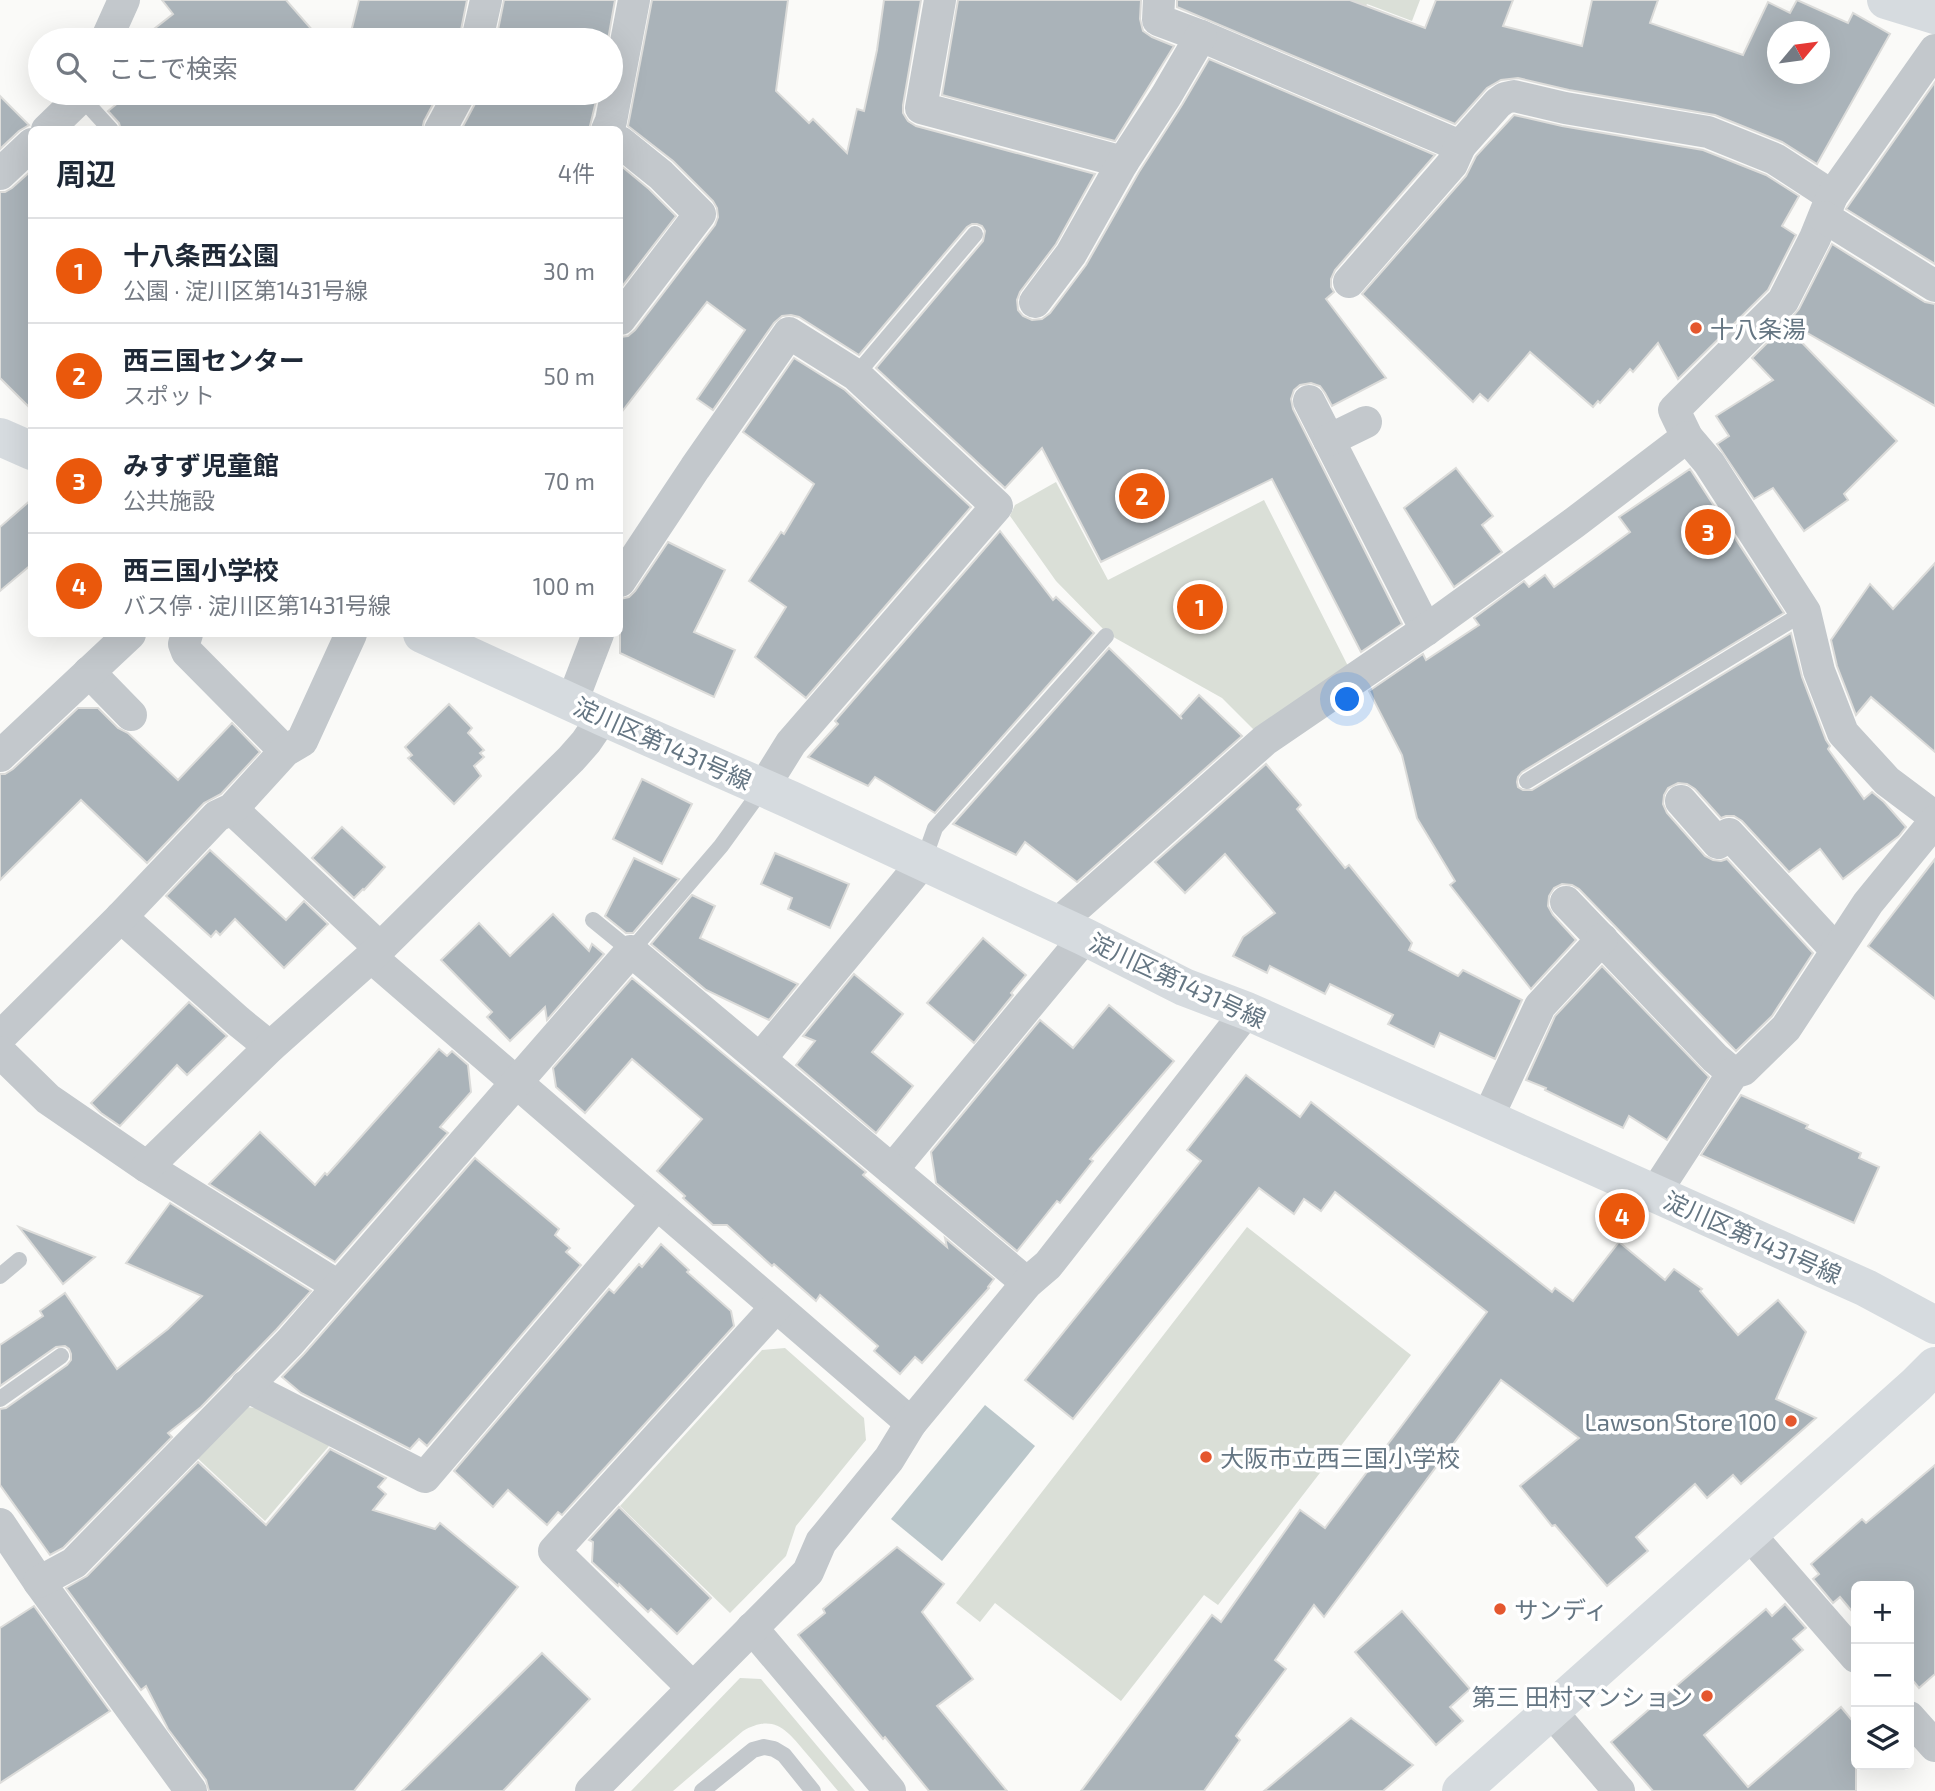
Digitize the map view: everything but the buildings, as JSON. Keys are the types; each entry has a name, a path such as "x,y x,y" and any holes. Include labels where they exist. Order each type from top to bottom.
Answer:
{"street":[{"path":"111,28 124,0"},
{"path":"480,28 486,0"},
{"path":"623,58 634,0"},
{"path":"940,0 922,108 1123,162"},
{"path":"1159,0 1158,20 1460,146"},
{"path":"1886,0 1935,15"},
{"path":"1035,302 1071,254 1123,162 1201,36"},
{"path":"1655,1193 1733,1073 1743,1070 1786,1028 1868,903 1935,819 1887,781 1843,733 1819,671 1805,612 1709,463 1687,437 1674,410 1783,301 1828,207 1935,50"},
{"path":"1349,282 1452,164 1460,146 1498,103 1514,96 1565,108 1708,132 1775,159 1828,207 1935,286"},
{"path":"51,126 72,105"},
{"path":"442,126 454,105"},
{"path":"609,126 614,105"},
{"path":"623,144 661,175 700,215 623,315"},
{"path":"0,174 28,148"},
{"path":"623,576 789,333 856,375 997,506 792,743 763,788"},
{"path":"1309,401 1426,630"},
{"path":"1329,440 1366,422"},
{"path":"0,437 28,449"},
{"path":"892,1170 1071,930 1265,740 1426,630 1687,437"},
{"path":"0,756 127,637"},
{"path":"186,637 184,644 187,652 285,751"},
{"path":"0,1037 121,917 217,816 232,809 285,751 302,741 350,637"},
{"name":"淀川区第1431号線","path":"429,637 1071,930 1184,987 1247,1011 1866,1288 1935,1325"},
{"path":"147,1167 270,1046 376,953 586,742 597,637"},
{"path":"89,672 131,715"},
{"path":"1681,802 1718,843 1729,834 1836,950"},
{"path":"232,809 376,953 517,1083 911,1423"},
{"path":"760,1059 923,862"},
{"path":"1566,902 1715,1058 1733,1073"},
{"path":"121,917 270,1046"},
{"path":"1487,1119 1540,1006 1602,939"},
{"path":"39,1582 74,1563 290,1342 631,951 1027,1283"},
{"path":"591,1791 808,1572 821,1542 890,1459 911,1423 1027,1283 1048,1265 1247,1011"},
{"path":"0,1052 48,1099 147,1167 338,1286"},
{"path":"246,1386 425,1477 657,1204"},
{"path":"693,1688 554,1551 776,1307"},
{"path":"1461,1791 1935,1366"},
{"path":"0,1524 191,1791"},
{"path":"1749,1534 1851,1651"},
{"path":"751,1628 890,1791"},
{"path":"1550,1710 1619,1791"},
{"path":"1914,1723 1935,1746"}],"lane":[{"path":"90,105 108,126"},
{"path":"856,375 975,234"},
{"path":"1527,781 1805,612"},
{"path":"923,862 935,828 1106,636"},
{"path":"593,920 631,951 721,846 763,788"},
{"path":"0,1276 19,1260"},
{"path":"0,1399 61,1356"},
{"path":"702,1791 753,1750 764,1747 784,1755 813,1791"}],"shaded area":[{"path":"1349,0 1420,0 1412,21 1367,4 1360,17"},
{"path":"1056,482 1108,580 1264,500 1350,670 1254,730 1222,698 1108,634 1056,581 1010,516 1015,505"},
{"path":"1247,1227 1411,1355 1218,1605 1204,1595 1121,1701 995,1603 980,1622 956,1603"},
{"path":"785,1348 864,1418 866,1440 796,1526 786,1556 730,1613 620,1506 762,1350"},
{"path":"985,1405 1035,1446 942,1561 891,1519"},
{"path":"246,1407 256,1408 329,1446 265,1521 194,1455"},
{"path":"740,1678 761,1679 855,1791 838,1791 786,1731 772,1724 763,1724 743,1731 673,1791 631,1791"}],"place":[{"name":"十八条湯","path":"1696,328"},
{"name":"西三国センター","path":"1142,496"},
{"name":"みすず児童館","path":"1708,532"},
{"name":"十八条西公園","path":"1200,607"},
{"name":"西三国小学校","path":"1622,1216"},
{"name":"Lawson Store 100","path":"1791,1421"},
{"name":"大阪市立西三国小学校","path":"1206,1457"},
{"name":"サンディ","path":"1500,1609"},
{"name":"第三 田村マンション","path":"1707,1696"}]}
